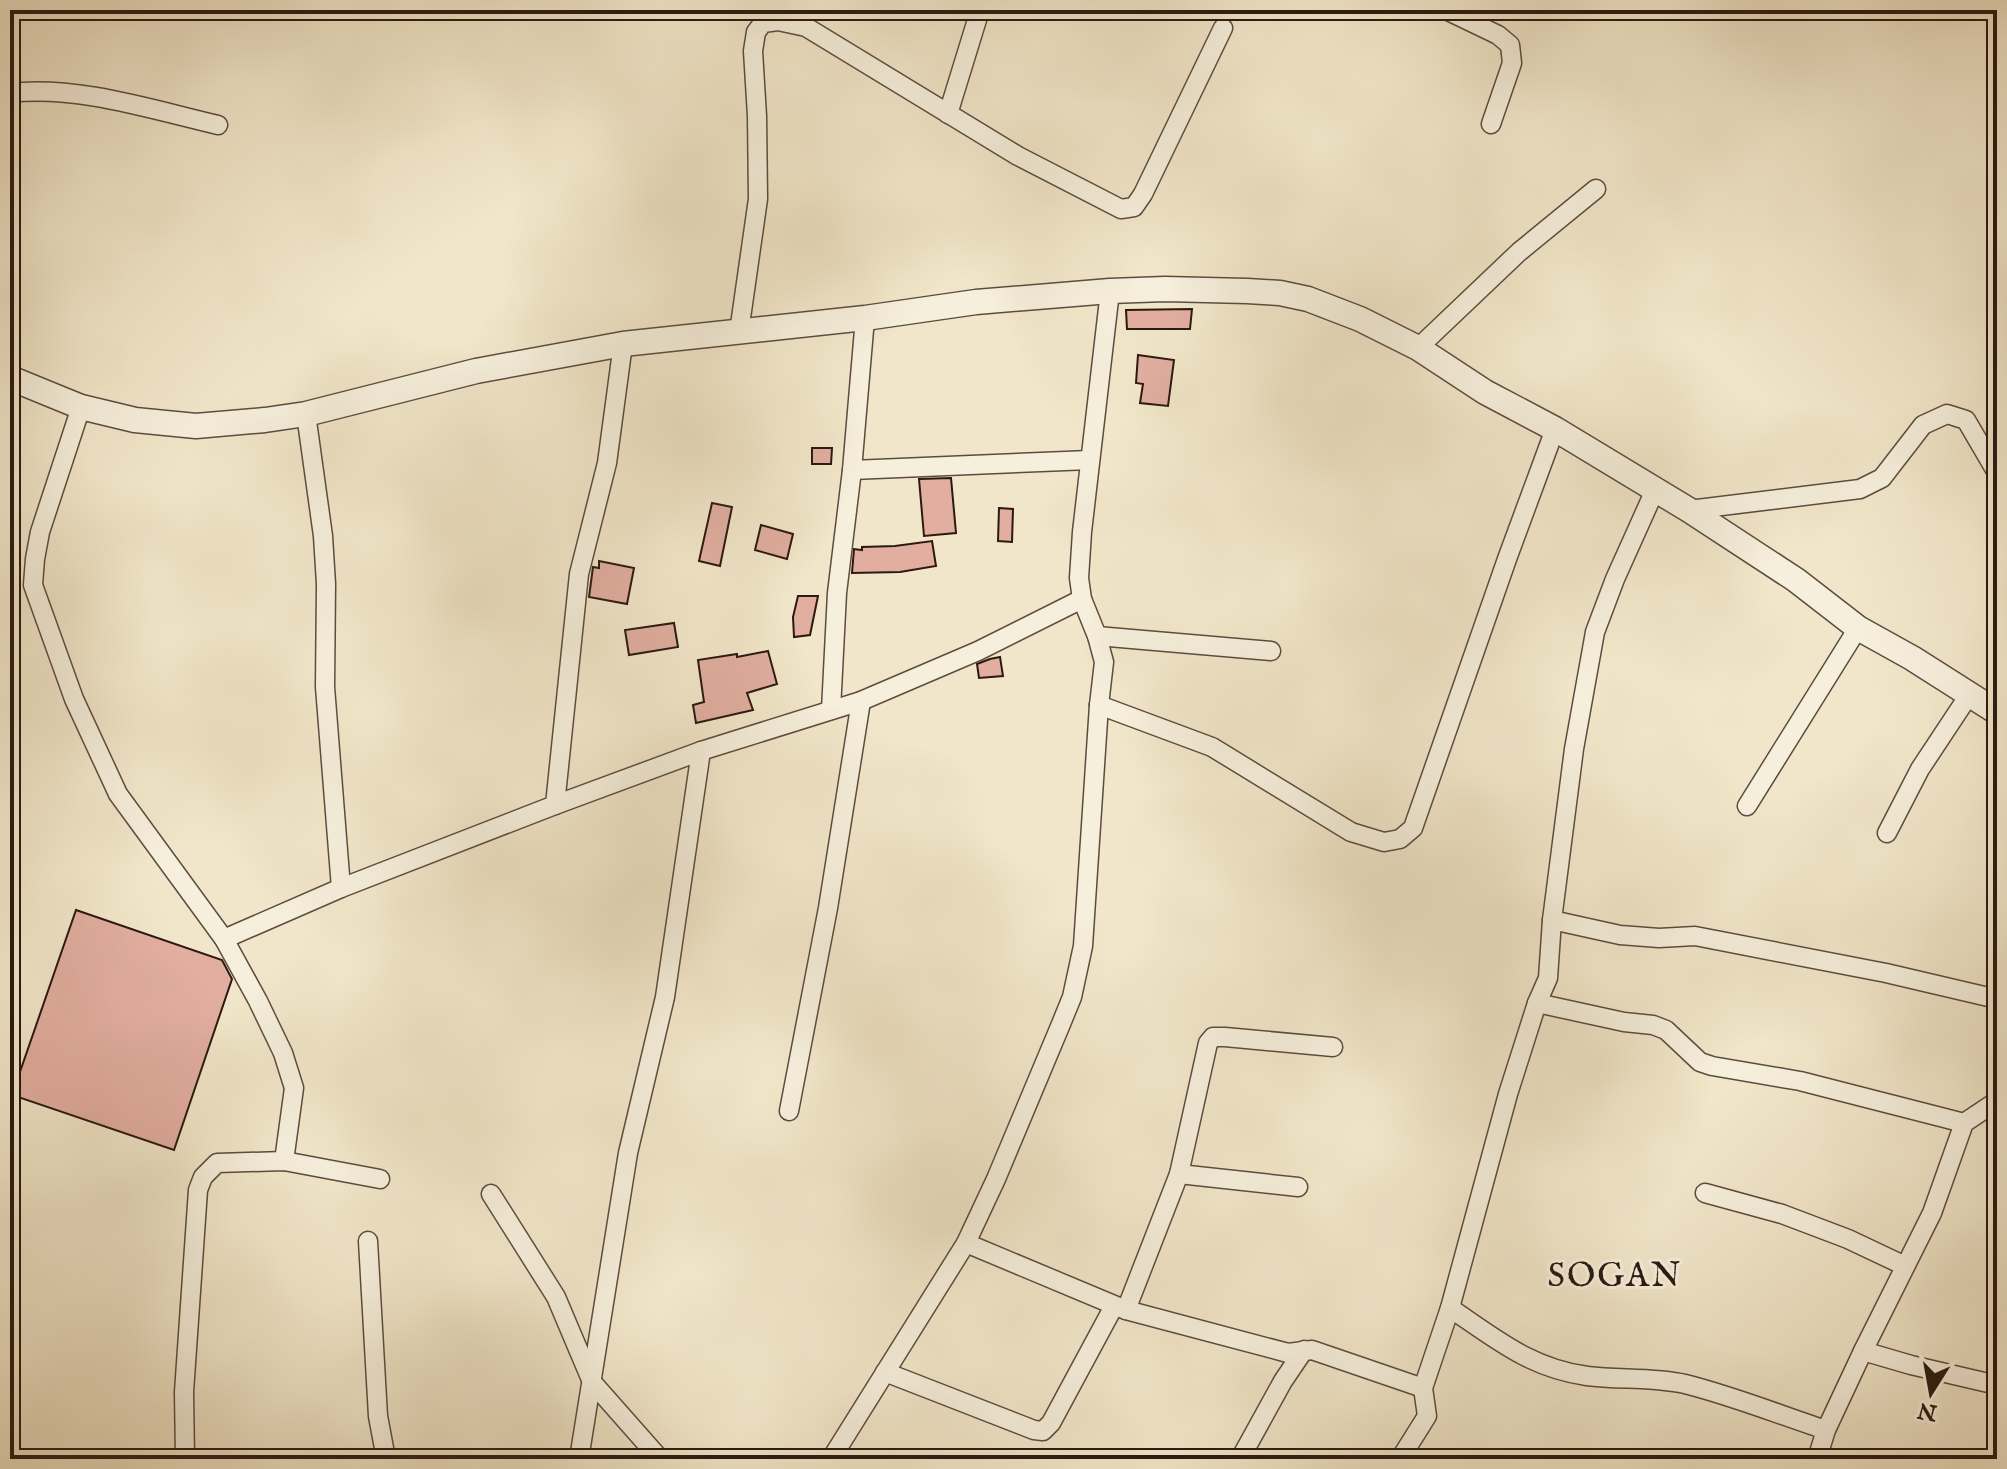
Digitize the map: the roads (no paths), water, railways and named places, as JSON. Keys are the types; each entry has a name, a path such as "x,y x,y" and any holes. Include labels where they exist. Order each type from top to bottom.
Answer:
{"street":[{"path":"948,114 980,10"},
{"path":"1446,10 1498,35 1510,45 1512,63 1491,124"},
{"path":"739,332 758,199 753,51 756,32 763,23 778,21 806,27 1018,156 1121,209 1134,207 1143,194 1223,28"},
{"path":"10,93 59,91 218,125"},
{"path":"1418,348 1519,252 1596,189"},
{"path":"10,378 81,407 135,420 196,426 306,414 476,371 623,344 865,318 976,302 1110,291 1165,289 1280,293 1335,308 1418,348 1485,392 1555,429 1689,510 1796,580 1858,628 1997,712"},
{"path":"831,1459 966,1243 1061,1024 1079,972 1104,662 1082,599 1079,578 1110,291"},
{"path":"831,710 837,593 852,470 865,318"},
{"path":"555,805 579,574 607,463 623,344"},
{"path":"81,407 40,532 33,585 74,699 118,794 224,939 283,1053 294,1088 284,1161"},
{"path":"306,414 323,536 325,687 341,888"},
{"path":"1689,510 1860,489 1882,478 1923,425 1947,414 1966,420 1997,473"},
{"path":"1099,705 1212,747 1351,832 1384,842 1400,839 1413,828 1555,429"},
{"path":"852,470 1090,460"},
{"path":"1400,1459 1427,1416 1423,1388 1450,1308 1508,1094 1548,978 1552,920 1574,749 1595,632 1655,490"},
{"path":"224,939 341,888 555,805 701,751 861,701 978,651 1082,599"},
{"path":"1747,806 1858,628"},
{"path":"1097,636 1271,651"},
{"path":"1887,833 1920,769 1969,695"},
{"path":"789,1111 828,908 861,701"},
{"path":"579,1459 628,1153 665,997 701,751"},
{"path":"1552,920 1620,935 1659,938 1695,936 1886,973 1997,999"},
{"path":"1537,1003 1624,1022 1653,1025 1666,1030 1700,1062 1712,1066 1800,1081 1964,1123"},
{"path":"885,1372 1043,1431 1051,1423 1120,1308 1179,1174 1208,1043 1213,1037 1333,1047"},
{"path":"1817,1459 1826,1430 1932,1213 1964,1123 1997,1101"},
{"path":"185,1459 184,1392 198,1190 203,1177 217,1163 284,1161 380,1179"},
{"path":"1179,1174 1298,1187"},
{"path":"1705,1193 1782,1214 1848,1239 1905,1266"},
{"path":"491,1194 556,1297 592,1382 660,1459"},
{"path":"368,1241 378,1416 386,1459"},
{"path":"966,1243 1120,1308 1288,1353 1312,1350 1423,1388"},
{"path":"1450,1308 1519,1355 1540,1364 1587,1376 1683,1384 1826,1430"},
{"path":"1240,1459 1283,1381 1304,1350"},
{"path":"1863,1351 1997,1385"}],"district":[{"name":"SOGAN","path":"1615,1274"}]}
